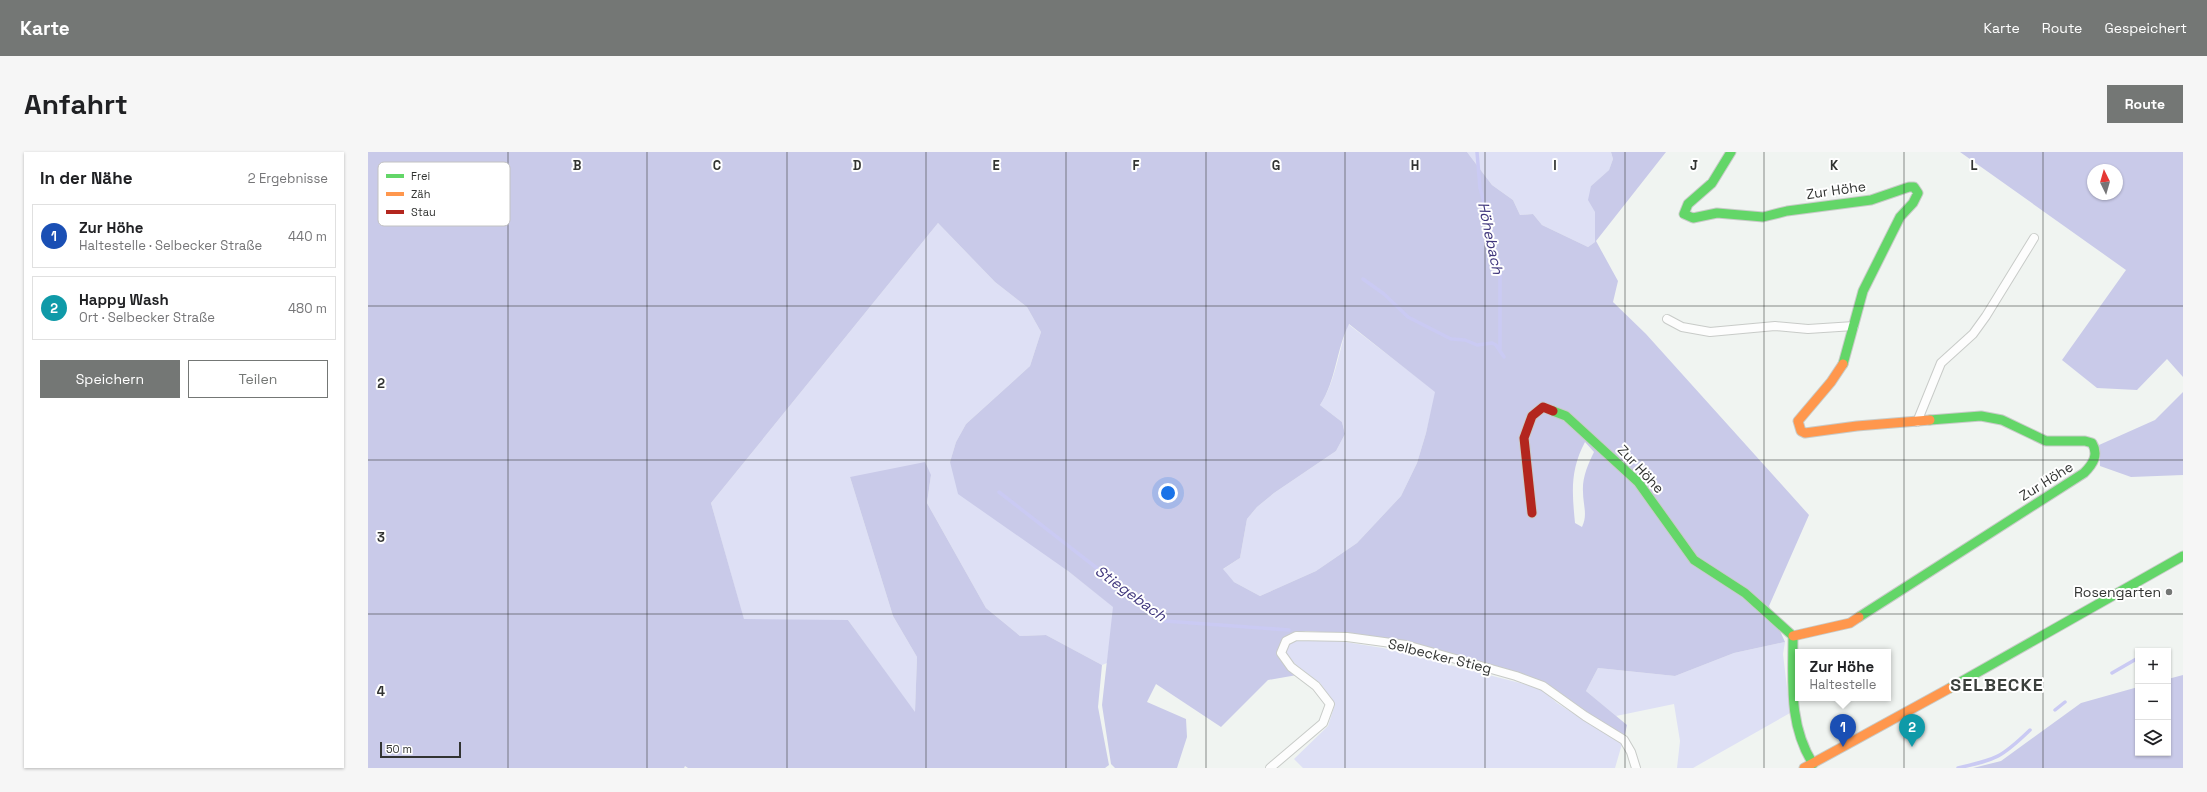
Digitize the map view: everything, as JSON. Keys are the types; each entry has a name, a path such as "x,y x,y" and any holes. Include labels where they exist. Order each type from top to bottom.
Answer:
{"street":[{"name":"Zur Höhe","path":"1532,513 1530,480 1524,438 1532,416 1543,407 1566,416 1638,482 1658,509 1674,536 1694,560 1745,593 1794,636 1850,623 2093,466 2096,459 2095,447 2085,440 2046,441 2002,420 1981,416 1857,426 1805,433 1798,428 1798,421 1831,382 1845,360 1863,291 1900,217 1918,196 1917,190 1909,187 1871,200 1787,211 1763,217 1717,213 1692,218 1684,214 1687,204 1705,191 1713,182 1731,152"},
{"path":"1917,422 1942,363 1973,334 1982,322 2034,238"},
{"path":"1667,320 1682,327 1710,332 1775,326 1808,329 1854,326"},
{"path":"1794,636 1792,675 1793,711 1800,741 1809,766 2044,636 2183,556"},
{"name":"Selbecker Stieg","path":"1270,768 1323,723 1330,704 1316,686 1291,667 1281,653 1286,641 1296,636 1347,637 1406,645 1516,676 1543,686 1574,709 1624,740 1631,752 1636,768"}],"shaded area":[{"path":"368,152 1467,152 1492,185 1513,200 1520,215 1533,214 1542,225 1588,247 1595,242 1595,212 1588,200 1591,186 1609,170 1613,159 1611,152 1666,152 1596,241 1618,281 1613,302 1646,334 1809,515 1769,606 1785,642 1734,653 1675,676 1598,668 1586,691 1627,725 1624,738 1546,683 1447,652 1366,635 1306,631 1290,634 1281,644 1297,675 1268,680 1221,727 1156,684 1147,702 1186,719 1187,737 1177,768 1115,768 1111,764 1102,705 1113,607 1068,571 958,494 950,462 956,442 966,424 1030,366 1041,332 1027,307 995,282 938,223 711,503 744,619 848,620 915,712 917,657 893,616 850,477 925,462 931,475 927,503 986,608 1020,636 1046,635 1102,665 1098,707 1109,765 1105,768 688,768 685,766 684,768 368,768","holes":["1349,324 1435,392 1426,433 1417,463 1401,496 1357,543 1316,571 1260,596 1234,582 1223,569 1240,558 1247,519 1257,507 1274,493 1336,451 1345,434 1342,422 1320,405 1333,376 1341,344","1585,442 1594,452 1583,482 1585,518 1582,527 1575,523 1573,501 1574,472 1580,452"]},
{"path":"1467,152 1611,152 1613,159 1609,170 1591,186 1595,212 1595,242 1588,247 1542,225 1533,214 1520,215 1513,200 1492,185"},
{"path":"1960,152 2183,152 2183,377 2167,359 2137,390 2097,388 2062,360 2126,270"},
{"path":"938,223 995,282 1027,307 1041,332 1030,366 966,424 956,442 950,462 1068,571 1114,607 1107,663 1102,665 1046,635 1020,636 986,608 927,503 931,475 850,477 893,616 917,657 915,713 848,620 744,620 711,503"},
{"path":"1348,324 1436,392 1417,463 1401,496 1357,543 1316,571 1260,596 1234,582 1222,570 1240,558 1247,519 1257,507 1274,493 1336,451 1345,434 1342,422 1320,405 1333,377"},
{"path":"2183,392 2183,475 2131,477 2100,466 2099,445 2155,420"},
{"path":"1298,639 1339,641 1383,648 1540,688 1557,703 1622,744 1615,768 1303,768 1294,759 1328,726 1335,704 1320,683 1296,665 1286,653 1289,644"},
{"path":"1785,642 1783,654 1790,713 1693,768 1677,768 1680,741 1674,704 1616,716 1586,691 1598,668 1675,676 1734,653"},
{"path":"2183,675 2183,768 1973,768 2001,761 2081,703 2135,688 2135,756 2171,756 2171,678"}],"waterway":[{"name":"Höhebach","path":"1477,152 1480,188 1490,224 1500,273 1500,349"},
{"path":"1363,279 1384,294 1408,317 1451,339 1465,340 1477,345 1492,343 1496,345 1504,357"},
{"name":"Stiegebach","path":"999,492 1165,621 1289,630"},
{"path":"2112,673 2135,660"},
{"path":"2055,710 2065,702"},
{"path":"1958,768 1998,756 2005,752 2030,730"}],"traffic: fast":[{"path":"1731,152 1712,183 1688,204 1684,214 1693,218 1717,213 1763,217 1787,211 1871,200 1909,187 1914,187 1918,193 1913,203 1900,217 1863,291 1843,364"},
{"path":"1553,411 1566,416 1638,482 1694,560 1745,593 1793,636 1793,686 1796,718 1799,733 1813,764"},
{"path":"1859,617 2084,473 2092,463 2095,455 2092,443 2085,441 2046,441 2002,420 1981,416 1930,420"},
{"path":"1950,688 2183,556"}],"traffic: slow":[{"path":"1843,364 1831,382 1798,421 1801,431 1805,433 1857,426 1930,420"},
{"path":"1793,636 1850,623 1859,617"},
{"path":"1804,768 1950,688"}],"traffic: jam":[{"path":"1532,513 1524,438 1532,416 1543,407 1553,411"}],"place":[{"name":"Rosengarten","path":"2169,592"},
{"name":"Zur Höhe","path":"1843,747"},
{"name":"Happy Wash","path":"1912,747"}],"district":[{"name":"SELBECKE","path":"1997,684"}]}
